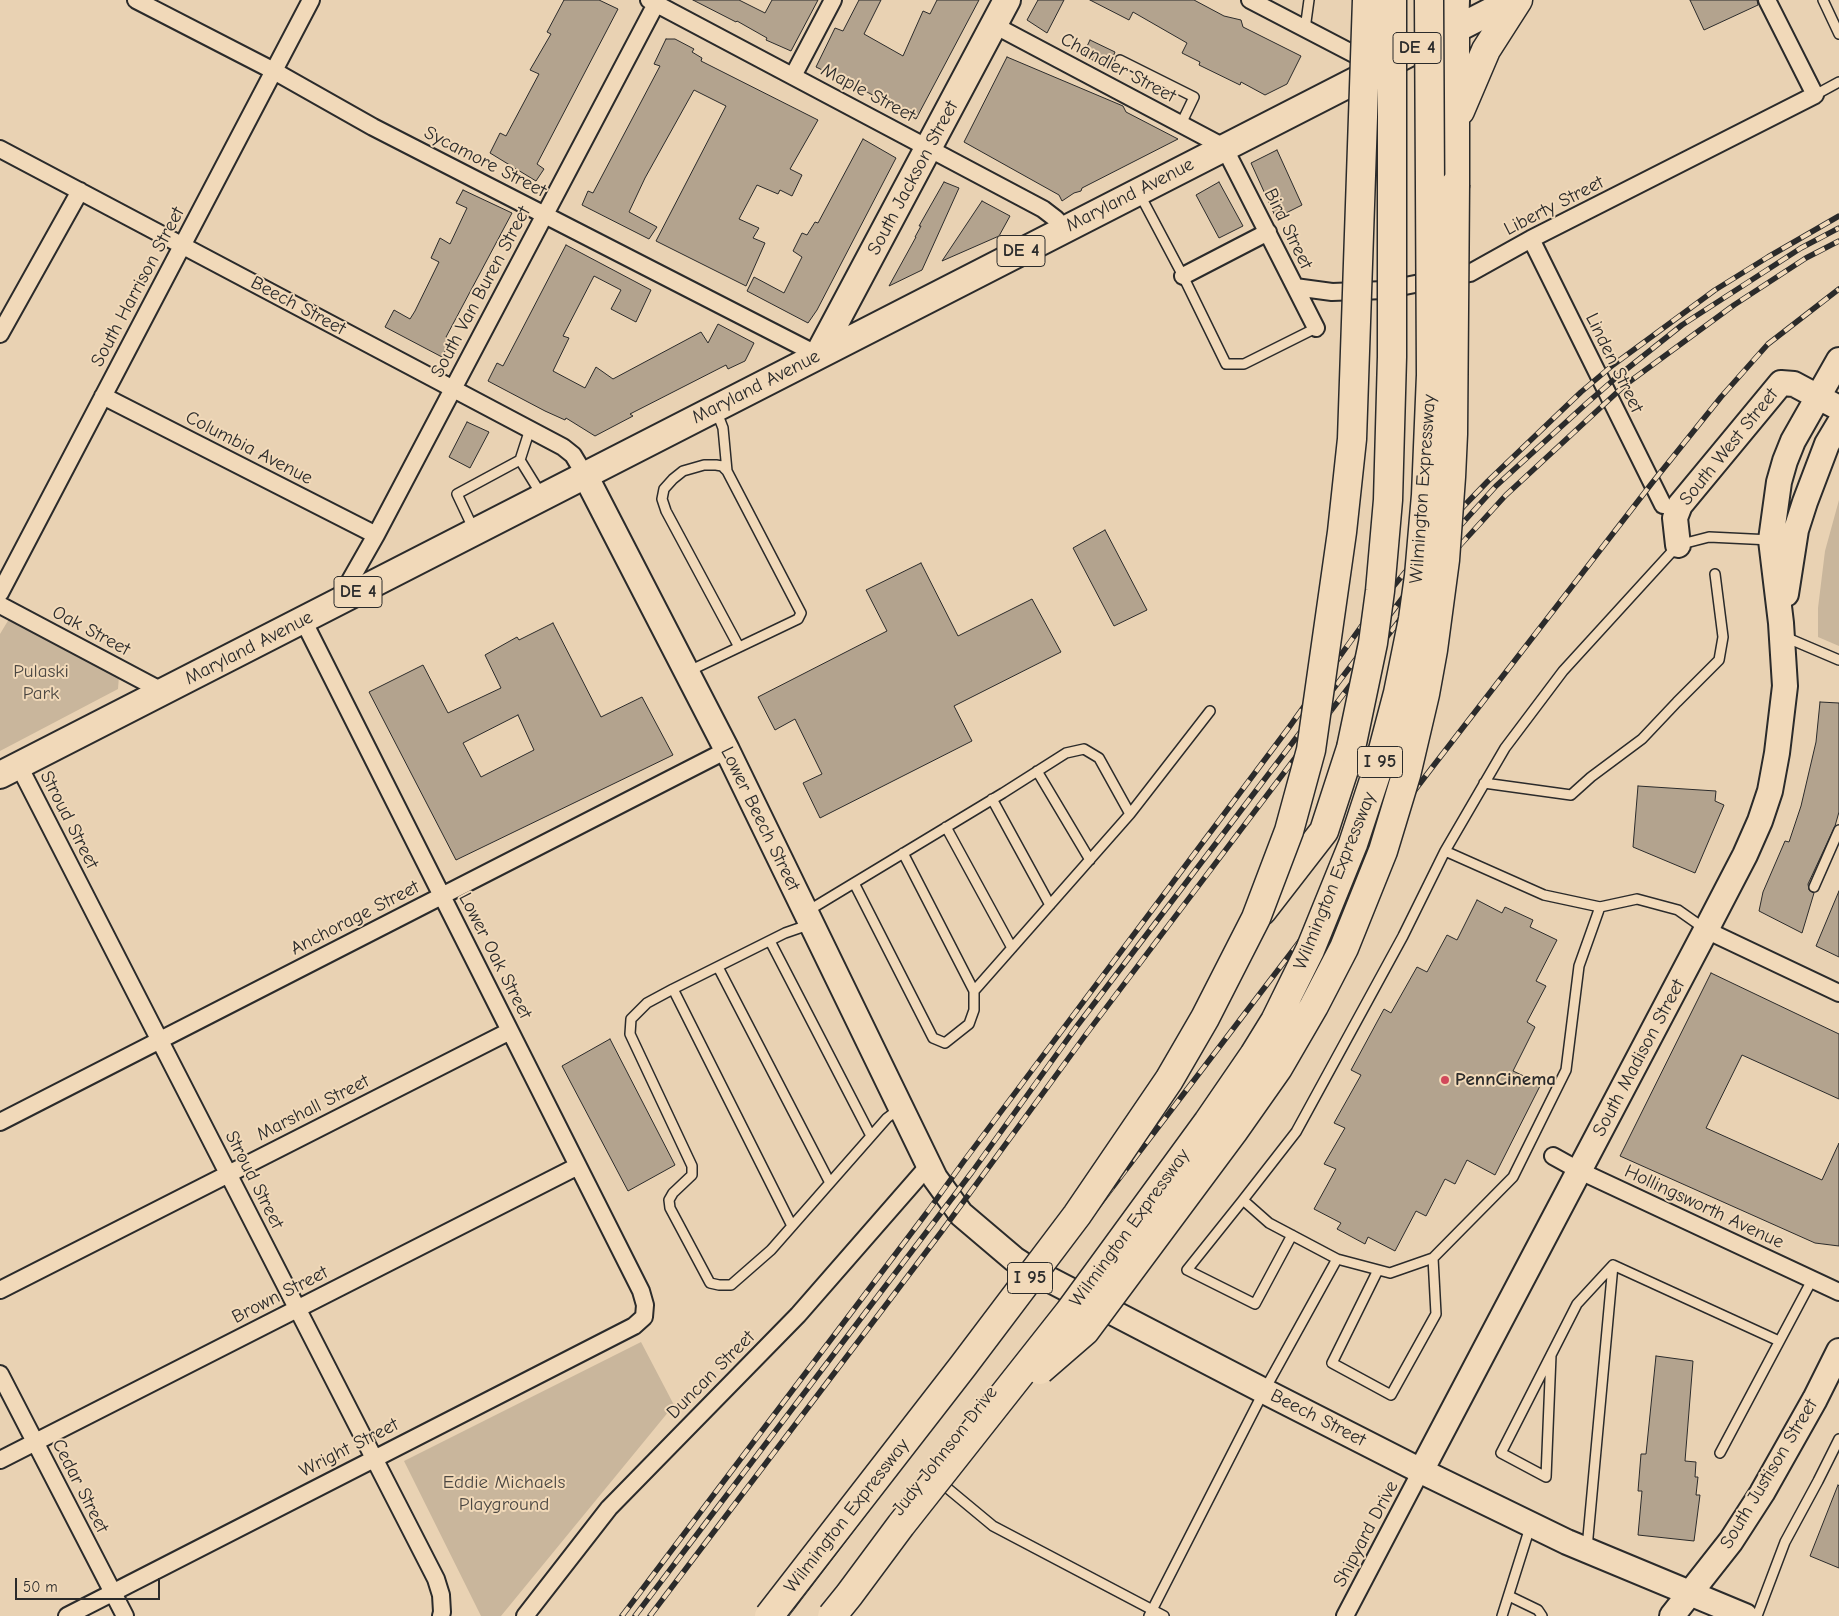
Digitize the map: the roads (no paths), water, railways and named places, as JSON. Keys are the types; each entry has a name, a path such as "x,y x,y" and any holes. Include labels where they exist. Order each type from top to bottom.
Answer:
{"highway":[{"name":"Wilmington Expressway","path":"770,1616 1077,1215 1174,1072 1205,1018 1256,918 1289,831 1311,750 1342,532 1352,439 1367,0"},
{"path":"1256,918 1324,831 1351,748 1373,643 1384,549 1390,452 1392,358 1392,0"},
{"name":"Wilmington Expressway","path":"832,1616 901,1525 1070,1311 1213,1115 1275,1021 1324,916 1368,802 1398,693 1408,648 1419,576 1426,496 1431,375 1429,0"},
{"path":"1464,85 1518,0"},
{"path":"990,1414 1084,1331 1257,1098 1298,1035 1329,978 1357,918 1376,869 1406,775 1425,694 1445,560 1452,477 1456,122 1464,85 1455,28"}],"main road":[{"name":"South Jackson Street","path":"818,355 1007,0"},
{"path":"1455,28 1456,0"},
{"name":"Maryland Avenue","path":"9,771 1455,28 1513,0"}],"street":[{"name":"Sycamore Street","path":"136,0 274,71 372,127 818,355"},
{"name":"South Harrison Street","path":"0,593 311,0"},
{"path":"793,76 833,0"},
{"path":"1250,0 1380,67"},
{"path":"1767,0 1815,95"},
{"name":"Maple Street","path":"654,1 1043,209 1056,219 1064,229"},
{"name":"South Van Buren Street","path":"338,602 376,536 545,216 654,1"},
{"name":"Chandler Street","path":"994,25 1224,147"},
{"name":"Liberty Street","path":"1295,287 1332,292 1385,290 1470,273 1531,239 1815,95"},
{"name":"Bird Street","path":"1224,147 1316,328"},
{"name":"Beech Street","path":"0,149 563,447 573,454 585,475"},
{"path":"0,334 80,191"},
{"path":"1183,276 1268,232"},
{"name":"Linden Street","path":"1531,239 1663,504"},
{"name":"South Madison Street","path":"1421,1471 1706,930 1760,820 1770,792 1783,719 1785,686 1782,630 1771,540 1779,482 1793,441 1839,360"},
{"name":"South West Street","path":"1678,546 1675,518 1680,505 1781,383 1794,384 1839,408"},
{"name":"Columbia Avenue","path":"103,396 376,536"},
{"name":"South Madison Street","path":"1782,630 1796,530 1816,471 1827,444 1839,424"},
{"name":"Lower Beech Street","path":"585,475 727,750 930,1165"},
{"name":"Oak Street","path":"0,605 164,692"},
{"name":"Lower Oak Street","path":"303,620 641,1291 645,1313"},
{"name":"Anchorage Street","path":"0,1122 727,750"},
{"name":"Stroud Street","path":"9,771 159,1040 436,1579 440,1595 441,1616"},
{"path":"1706,930 1839,993"},
{"name":"Marshall Street","path":"0,1290 510,1031"},
{"name":"Hollingsworth Avenue","path":"1553,1156 1580,1171 1839,1292"},
{"name":"Beech Street","path":"930,1165 935,1178 961,1214 1014,1259 1264,1391 1421,1471 1587,1551 1745,1616"},
{"name":"Duncan Street","path":"525,1616 608,1508 798,1316 930,1165"},
{"name":"Brown Street","path":"0,1460 578,1166"},
{"name":"Judy Johnson Drive","path":"826,1616 832,1597 1072,1290"},
{"name":"Wright Street","path":"67,1616 634,1326 644,1317 645,1313"},
{"name":"South Justison Street","path":"1672,1616 1731,1540 1762,1493 1839,1352"},
{"name":"Cedar Street","path":"0,1374 125,1616"},
{"name":"Shipyard Drive","path":"1346,1616 1421,1471"}],"lane":[{"path":"1305,28 1310,0"},
{"path":"1823,0 1839,34"},
{"path":"1120,60 1194,97 1181,124"},
{"path":"1815,95 1839,82"},
{"path":"1138,191 1183,276 1226,364 1244,364 1316,328"},
{"path":"716,408 723,428 726,471"},
{"path":"475,532 457,494 520,460 530,429"},
{"path":"520,460 543,497"},
{"path":"687,672 740,647 798,619 802,613 742,496 726,471 722,466 716,464 704,464 683,471 664,489 662,499 666,511 740,647"},
{"path":"1292,1235 1255,1304 1187,1270 1296,1132 1404,936 1444,851 1505,748 1563,671 1678,546 1709,537 1771,540"},
{"path":"1484,783 1571,795 1591,777 1642,739 1719,660 1723,637 1715,574"},
{"path":"1782,630 1839,660"},
{"path":"974,991 1130,814 1210,710"},
{"path":"901,1108 887,1118 771,1250 731,1286 719,1286 710,1283 670,1208 669,1200 672,1193 692,1174 692,1166 630,1034 631,1019 647,1003 770,941 809,918 854,883 1066,753 1084,749 1099,758 1130,814"},
{"path":"1037,772 1090,860"},
{"path":"992,799 1050,905"},
{"path":"946,827 1012,948"},
{"path":"1814,887 1839,830"},
{"path":"1444,851 1544,895 1600,907 1638,898 1678,910 1706,930"},
{"path":"854,883 933,1038 945,1043 968,1024 974,1010 974,991 902,853"},
{"path":"1243,1200 1268,1223 1337,1259 1390,1273 1433,1258 1514,1178 1566,1070 1580,966 1600,907"},
{"path":"770,941 871,1136"},
{"path":"718,967 830,1183"},
{"path":"673,989 792,1226"},
{"path":"1378,1270 1332,1363 1392,1395 1436,1314 1433,1258"},
{"path":"1151,1613 1264,1391 1337,1259"},
{"path":"1613,1265 1779,1341"},
{"path":"1551,1355 1546,1477 1501,1452 1551,1355 1578,1304 1613,1265"},
{"path":"1587,1551 1613,1265"},
{"path":"1720,1452 1812,1280"},
{"path":"1757,1616 1785,1542 1839,1439"},
{"path":"928,1472 993,1526 1151,1613 1164,1616"},
{"path":"1502,1616 1531,1524"},
{"path":"1508,1596 1538,1610 1542,1616"}],"railway":[{"path":"622,1616 928,1211 1290,726 1368,617 1436,535 1488,481 1581,392 1613,365 1715,290 1839,216"},
{"path":"635,1616 972,1172 1077,1026 1442,546 1496,486 1618,376 1682,325 1801,248 1839,228"},
{"path":"650,1616 942,1231 1087,1033 1392,630 1452,554 1506,495 1625,385 1734,305 1806,258 1839,241"},
{"path":"786,1616 1434,765 1652,483 1721,397 1768,344 1839,289"}],"place":[{"name":"PennCinema","path":"1445,1080"}],"park label":[{"name":"Pulaski Park","path":"41,683"},
{"name":"Eddie Michaels Playground","path":"504,1494"}]}
